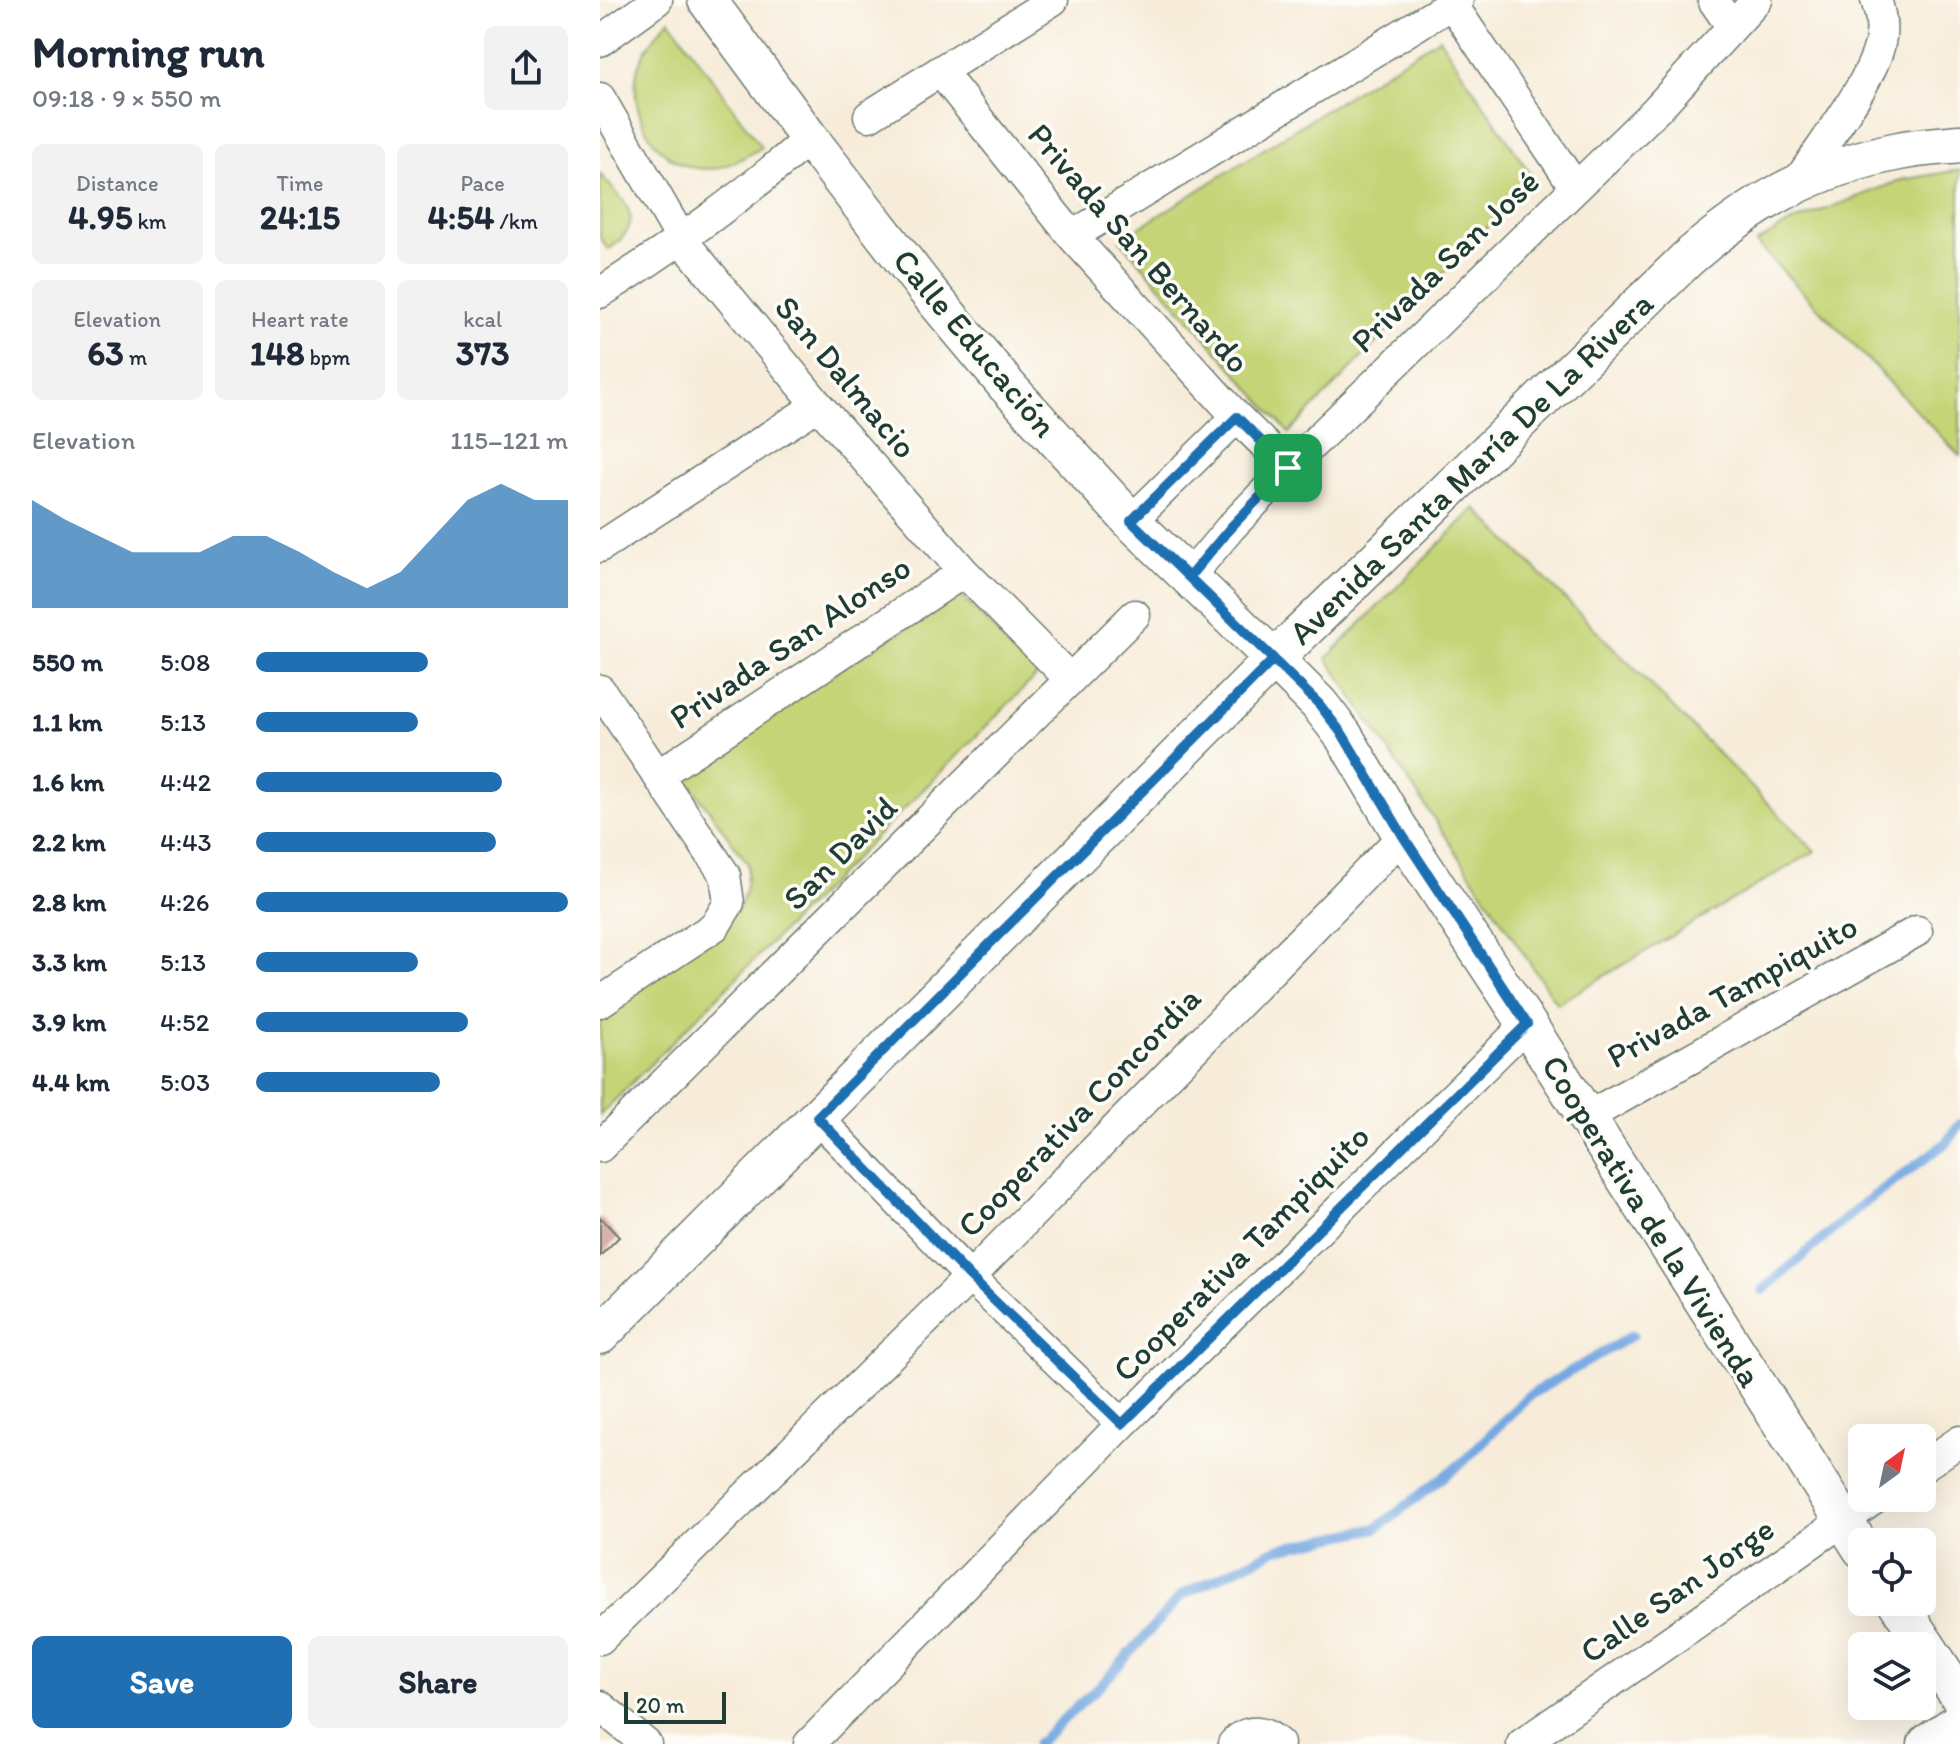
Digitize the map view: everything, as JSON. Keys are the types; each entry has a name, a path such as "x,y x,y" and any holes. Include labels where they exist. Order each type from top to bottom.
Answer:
{"street":[{"path":"600,41 657,0"},
{"name":"Calle Educación","path":"707,0 809,138 987,362 1131,521 1274,659"},
{"path":"869,116 1053,0"},
{"path":"1713,0 1731,26"},
{"name":"Privada San José","path":"1189,577 1231,527 1288,468 1656,110 1757,0"},
{"path":"1797,183 1869,74 1880,42 1881,14 1876,0"},
{"path":"1072,236 1455,2 1575,187"},
{"name":"Privada San Bernardo","path":"940,71 1072,236 1237,417 1288,468"},
{"name":"San Dalmacio","path":"600,98 682,240 818,405 964,572 1069,678"},
{"path":"600,293 682,240 776,168 809,138"},
{"name":"Avenida Santa María De La Rivera","path":"600,1335 1274,659 1688,258 1753,206 1797,183 1843,165 1900,150 1960,144"},
{"path":"600,547 818,405"},
{"path":"1131,521 1237,417"},
{"name":"Privada San Alonso","path":"658,775 964,572"},
{"name":"San David","path":"600,1147 1135,615"},
{"name":"Cooperativa de la Vivienda","path":"1274,659 1319,704 1343,735 1403,836 1527,1024 1849,1528"},
{"path":"600,690 725,875 729,903 715,926 600,1002"},
{"name":"Cooperativa Concordia","path":"600,1639 970,1277 1403,836"},
{"name":"Privada Tampiquito","path":"1585,1118 1917,931"},
{"name":"Cooperativa Tampiquito","path":"809,1744 1122,1424 1527,1024"},
{"path":"817,1117 970,1277 1122,1424"},
{"path":"1936,1457 1960,1441"},
{"name":"Calle San Jorge","path":"1522,1744 1848,1538"},
{"path":"1906,1616 1960,1697"},
{"path":"600,1706 646,1744"},
{"path":"1927,1744 1960,1721"}],"green space":[{"path":"669,19 762,148 724,166 693,168 663,151 652,138 638,106 637,71 646,50"},
{"path":"1439,38 1534,179 1289,433 1120,240"},
{"path":"1960,170 1960,456 1756,243 1790,223 1901,180"},
{"path":"600,174 625,203 631,220 628,230 608,250 600,237"},
{"path":"1475,508 1815,851 1557,1004 1327,658"},
{"path":"960,595 1038,674 600,1115 600,1014 740,908 746,886 748,864 685,777 691,760"}],"building":[{"path":"600,1217 619,1237 600,1256"}],"waterway":[{"path":"1763,1290 1863,1204 1946,1143 1960,1124"},
{"path":"1037,1744 1104,1682 1182,1595 1277,1549 1377,1528 1463,1462 1528,1396 1633,1335"}],"route":[{"path":"1288,468 1231,527 1189,577 1274,659 817,1117 970,1277 1122,1424 1527,1024 1403,836 1343,735 1319,704 1274,659 1131,521 1237,417 1288,468"}]}
